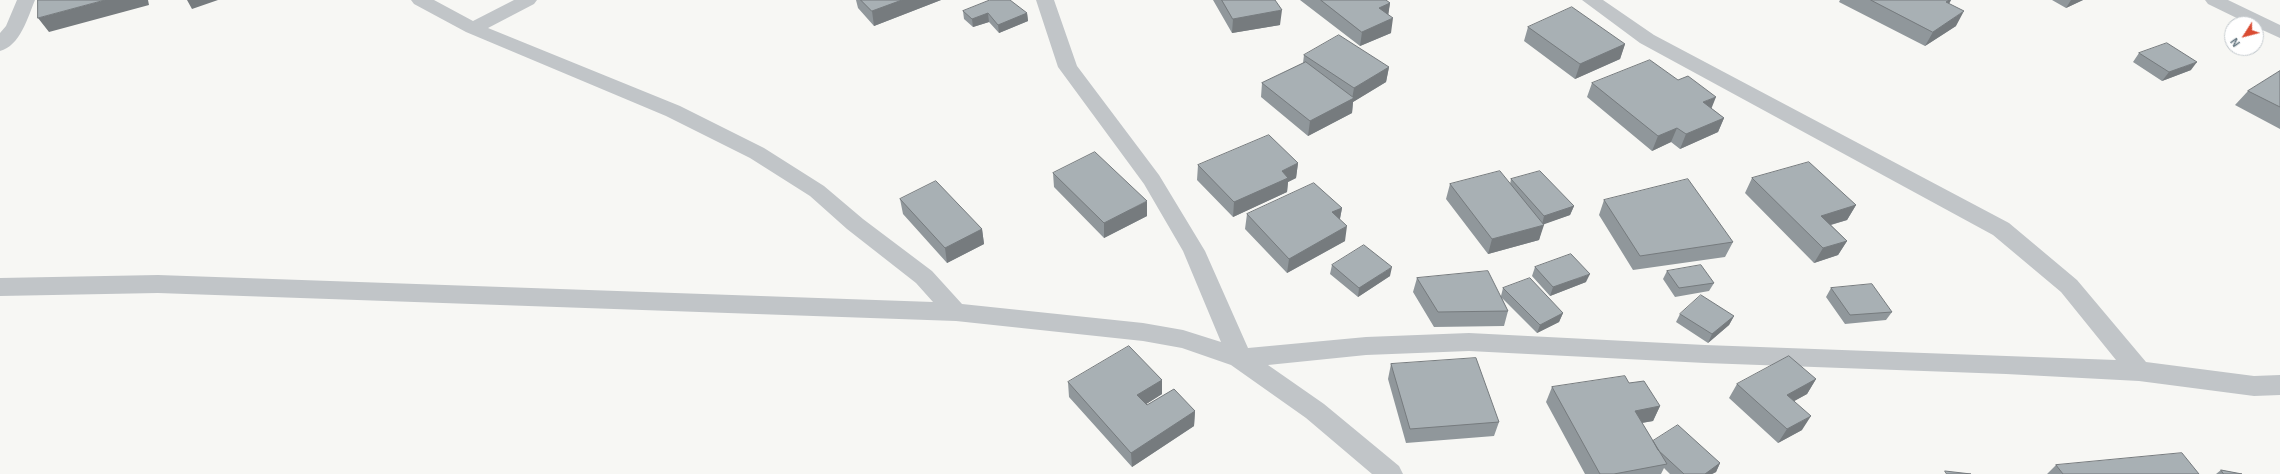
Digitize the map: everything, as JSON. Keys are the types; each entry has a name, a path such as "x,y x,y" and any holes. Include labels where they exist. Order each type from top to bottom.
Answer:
{"street":[{"path":"0,45 15,27 26,0"},
{"path":"420,0 473,28 673,111 757,153 817,191 855,224 924,277 956,312"},
{"path":"473,28 528,0"},
{"path":"1045,0 1068,67 1152,180 1194,251 1240,358"},
{"path":"1591,0 1647,39 2001,229 2069,286 2139,371"},
{"path":"2214,0 2280,32"},
{"path":"0,287 166,285 956,312 1143,332 1183,339 1240,358 1315,411 1390,474"},
{"path":"1240,358 1366,346 1469,342 1705,354 2006,364 2139,371 2254,386 2280,385"}],"building":[{"path":"38,0 105,0 38,18"},
{"path":"861,0 902,0 872,11"},
{"path":"990,0 1010,0 1027,13 998,25 988,13 972,19 963,11"},
{"path":"1222,0 1275,0 1282,10 1233,19"},
{"path":"1321,0 1386,0 1390,3 1379,8 1393,18 1362,32"},
{"path":"1871,0 1949,0 1946,2 1964,11 1933,32"},
{"path":"1572,7 1625,44 1580,64 1528,27"},
{"path":"1339,35 1389,67 1354,88 1304,55"},
{"path":"2167,43 2197,62 2169,72 2139,53"},
{"path":"1650,60 1678,80 1688,76 1716,97 1703,102 1724,118 1686,134 1677,128 1658,136 1592,83"},
{"path":"1306,62 1354,98 1310,121 1262,83"},
{"path":"2280,71 2280,107 2248,91"},
{"path":"1269,135 1298,163 1282,171 1288,178 1234,202 1198,165"},
{"path":"1095,152 1147,201 1104,223 1053,173"},
{"path":"1809,162 1856,205 1821,216 1847,241 1823,248 1752,178"},
{"path":"1500,171 1544,225 1492,239 1450,184"},
{"path":"1540,171 1574,206 1544,216 1511,179"},
{"path":"1688,179 1733,242 1640,256 1604,200"},
{"path":"936,181 982,229 945,248 900,199"},
{"path":"1314,183 1342,208 1332,212 1347,226 1289,259 1247,214"},
{"path":"1364,245 1392,267 1359,288 1332,265"},
{"path":"1571,254 1590,274 1553,287 1535,267"},
{"path":"1701,265 1714,283 1679,288 1667,271"},
{"path":"1488,271 1508,311 1438,312 1417,278"},
{"path":"1530,278 1563,313 1540,325 1503,288"},
{"path":"1872,284 1892,312 1850,315 1831,288"},
{"path":"1701,295 1734,316 1712,334 1680,314"},
{"path":"1129,346 1162,380 1137,395 1147,405 1174,389 1195,411 1131,453 1068,382"},
{"path":"1789,356 1816,379 1787,395 1811,416 1787,429 1737,384"},
{"path":"1476,358 1499,422 1410,429 1391,364"},
{"path":"1625,376 1629,383 1644,381 1660,406 1635,411 1667,464 1614,474 1600,474 1552,387"},
{"path":"1678,425 1720,463 1705,474 1684,474 1658,450 1653,441"},
{"path":"2182,453 2199,474 2063,474 2056,465"},
{"path":"2221,470 2242,474 2224,474"},
{"path":"1945,471 1971,474 1947,474"}]}
